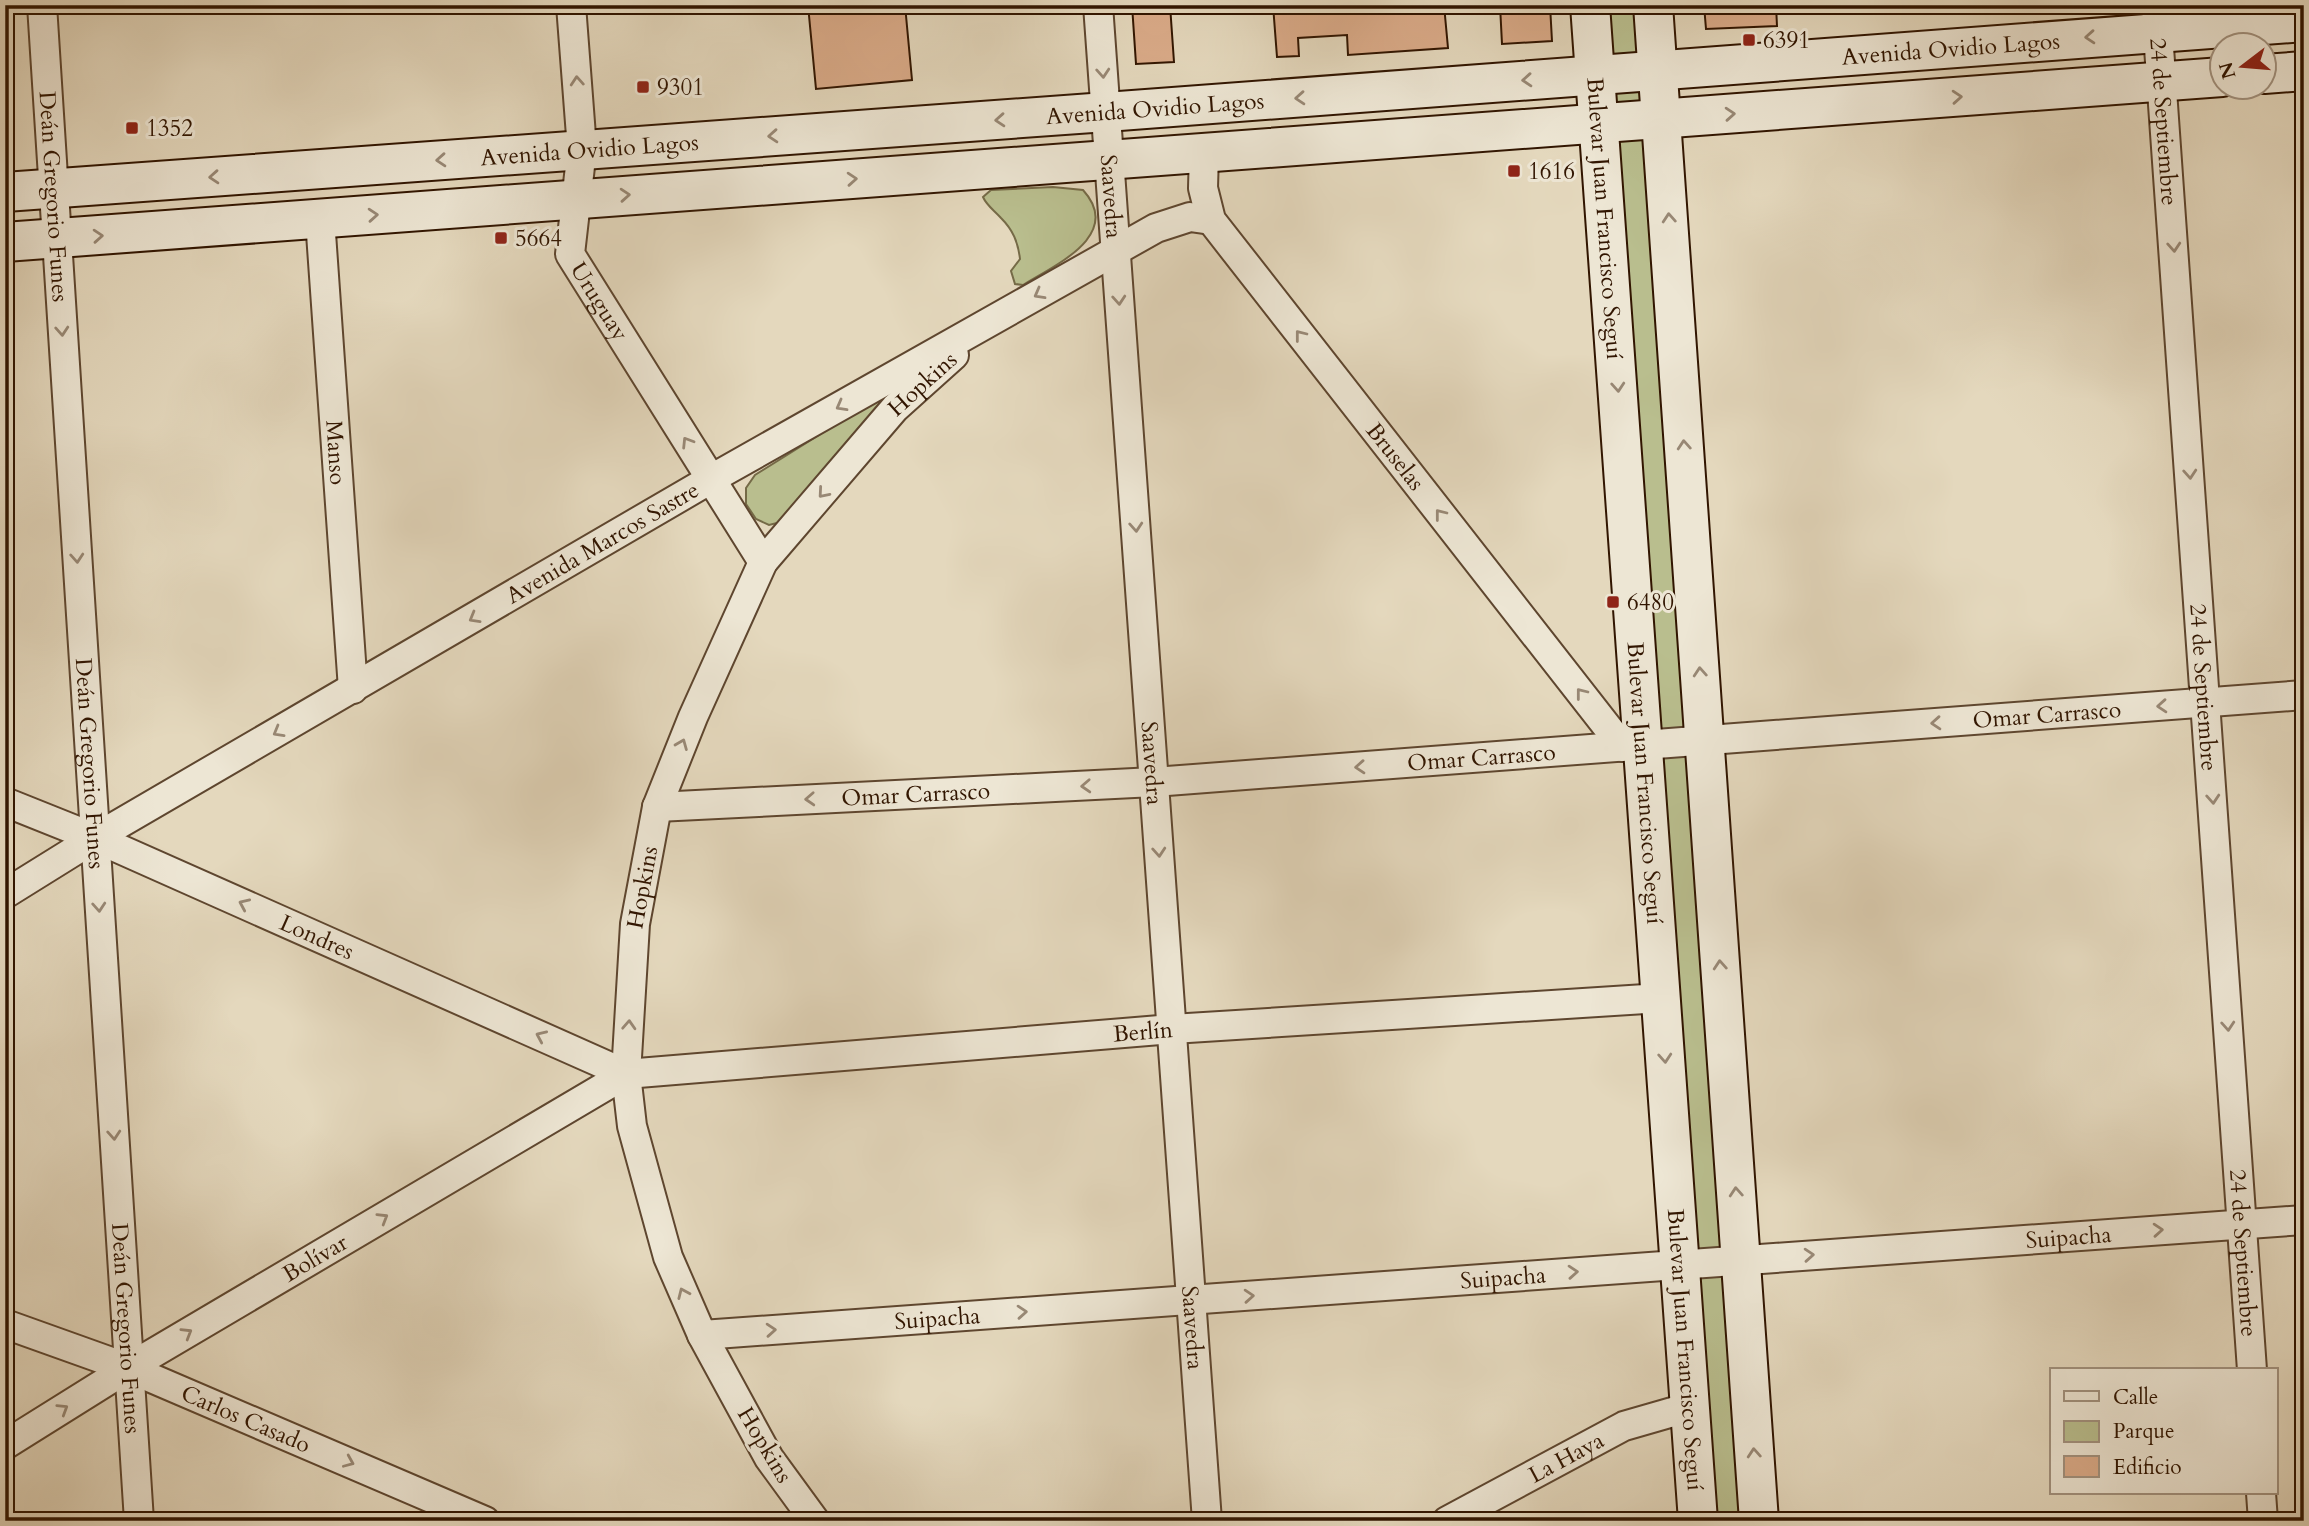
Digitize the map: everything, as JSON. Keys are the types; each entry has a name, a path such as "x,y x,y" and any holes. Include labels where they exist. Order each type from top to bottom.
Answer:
{"main road":[{"name":"Bulevar Juan Francisco Seguí","path":"1590,5 1599,123 1633,746 1661,998 1698,1521"},
{"path":"1653,5 1759,1521"},
{"name":"Avenida Ovidio Lagos","path":"5,192 1658,71 2157,19 2304,22"},
{"path":"2278,73 2304,71"},
{"name":"Avenida Ovidio Lagos","path":"5,242 2208,78"}],"street":[{"name":"Deán Gregorio Funes","path":"42,5 139,1521"},
{"name":"Uruguay","path":"571,5 582,149 569,254 763,562"},
{"name":"Saavedra","path":"1098,5 1207,1521"},
{"name":"24 de Septiembre","path":"2157,19 2252,1368"},
{"name":"Bruselas","path":"1204,153 1203,188 1210,220 1633,746"},
{"name":"Avenida Marcos Sastre","path":"5,894 95,838 711,479 1156,228 1190,217 1210,220"},
{"name":"Manso","path":"320,219 353,689"},
{"name":"Hopkins","path":"815,1521 768,1458 702,1335 667,1257 632,1126 626,1074 635,924 657,807 692,717 763,562 895,408 990,322"},
{"name":"Omar Carrasco","path":"657,807 1154,782 2304,695"},
{"name":"Londres","path":"5,802 95,838 626,1074"},
{"name":"Berlín","path":"626,1074 1172,1029 1661,998"},
{"name":"Bolívar","path":"5,1445 128,1368 626,1074"},
{"name":"Suipacha","path":"702,1335 2304,1220"},
{"name":"Carlos Casado","path":"5,1324 128,1368 485,1521"},
{"name":"La Haya","path":"1447,1521 1624,1426 1690,1407"},
{"path":"2261,1494 2263,1521"}],"green space":[{"path":"1590,5 1653,5 1759,1521 1698,1521"},
{"path":"1053,187 1083,190 1094,206 1095,221 1090,235 1080,247 1052,268 1023,285 1015,284 1011,271 1020,259 1016,242 1009,227 983,197 991,190"},
{"path":"875,400 880,403 880,409 781,522 769,525 756,519 746,504 746,488 755,475"}],"building":[{"path":"808,5 905,5 912,80 816,89"},
{"path":"1132,5 1170,5 1174,62 1136,64"},
{"path":"1273,5 1444,5 1448,48 1348,55 1347,35 1298,38 1299,56 1277,57"},
{"path":"1500,5 1550,5 1552,41 1502,44"},
{"path":"1704,5 1776,5 1777,26 1706,29"}],"place":[{"name":"6391","path":"1749,40"},
{"name":"9301","path":"643,87"},
{"name":"1352","path":"132,128"},
{"name":"1616","path":"1514,171"},
{"name":"5664","path":"501,238"},
{"name":"6480","path":"1613,602"}]}
